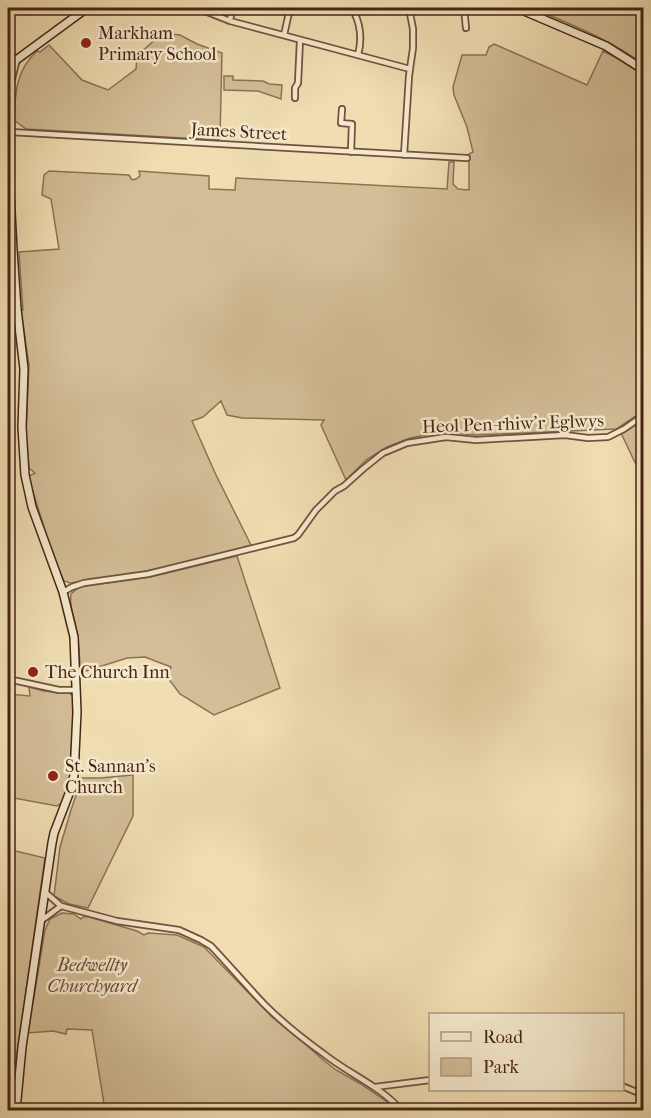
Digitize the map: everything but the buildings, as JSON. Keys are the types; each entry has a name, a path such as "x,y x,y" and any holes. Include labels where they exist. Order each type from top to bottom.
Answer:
{"street":[{"path":"8,66 87,8"},
{"path":"197,8 230,21 410,69"},
{"path":"230,21 232,8"},
{"path":"284,35 290,8"},
{"path":"404,155 413,48 413,29 409,8"},
{"path":"464,8 466,28"},
{"path":"517,8 536,11 606,46 644,70"},
{"path":"354,12 361,35 358,55"},
{"path":"295,98 300,40"},
{"path":"8,108 10,87 17,59"},
{"path":"342,110 341,123 352,124 351,152"},
{"path":"8,120 13,250 24,369 22,427 24,470 32,507 63,592 74,637 77,690 74,775 54,833 22,1047 16,1110"},
{"name":"James Street","path":"10,132 466,158"},
{"name":"Heol Pen-rhiw'r Eglwys","path":"63,592 84,584 148,574 294,538 335,491 383,453 407,443 446,437 476,440 565,435 588,438 608,436 624,429 644,415"},
{"path":"8,679 58,690 77,690"},
{"path":"45,892 61,906 128,923 179,930 211,946 264,1004 294,1031 325,1055 375,1087 401,1110"},
{"path":"41,921 61,906"},
{"path":"375,1087 429,1080"},
{"path":"624,1087 644,1095"}],"green space":[{"path":"542,8 643,8 643,64 608,42 546,14"},
{"path":"162,33 180,35 222,53 220,138 218,140 26,129 14,120 18,82 25,66 37,51 40,52 49,45 82,80 108,90 136,69 137,56"},
{"path":"494,44 587,85 603,51 643,75 643,411 616,429 476,435 441,432 410,438 387,447 366,460 346,480 321,425 324,420 242,418 227,415 221,401 203,417 192,421 251,545 199,560 148,571 70,583 64,581 53,557 31,485 29,476 35,473 29,468 26,433 29,365 21,310 23,310 19,252 59,249 51,199 42,195 44,175 49,171 129,175 132,180 140,176 139,171 209,176 209,189 235,190 236,178 447,189 449,162 454,162 453,184 458,189 469,190 469,154 473,152 453,87 462,55 486,55 489,47"},
{"path":"224,76 233,76 233,80 263,81 282,85 281,99 258,91 224,90"},
{"path":"643,418 643,473 640,473 621,433"},
{"path":"237,556 280,688 214,715 180,694 167,677 171,667 145,657 127,658 80,673 78,639 71,603 71,594 78,588 150,577"},
{"path":"29,687 69,693 74,699 70,781 66,796 57,806 8,797 8,694 30,696"},
{"name":"Bedwellty Churchyard","path":"133,775 133,816 88,908 69,904 54,896 60,847 82,778"},
{"path":"8,833 15,835 11,850 45,858 11,1110 8,1110"},
{"path":"62,913 74,914 81,919 89,917 144,935 148,933 177,935 204,947 272,1017 336,1070 397,1110 105,1110 92,1030 67,1029 66,1034 53,1031 28,1033 45,930 50,919"}],"place":[{"name":"Markham Primary School","path":"86,43"},
{"name":"The Church Inn","path":"33,672"},
{"name":"St. Sannan's Church","path":"53,776"}]}
